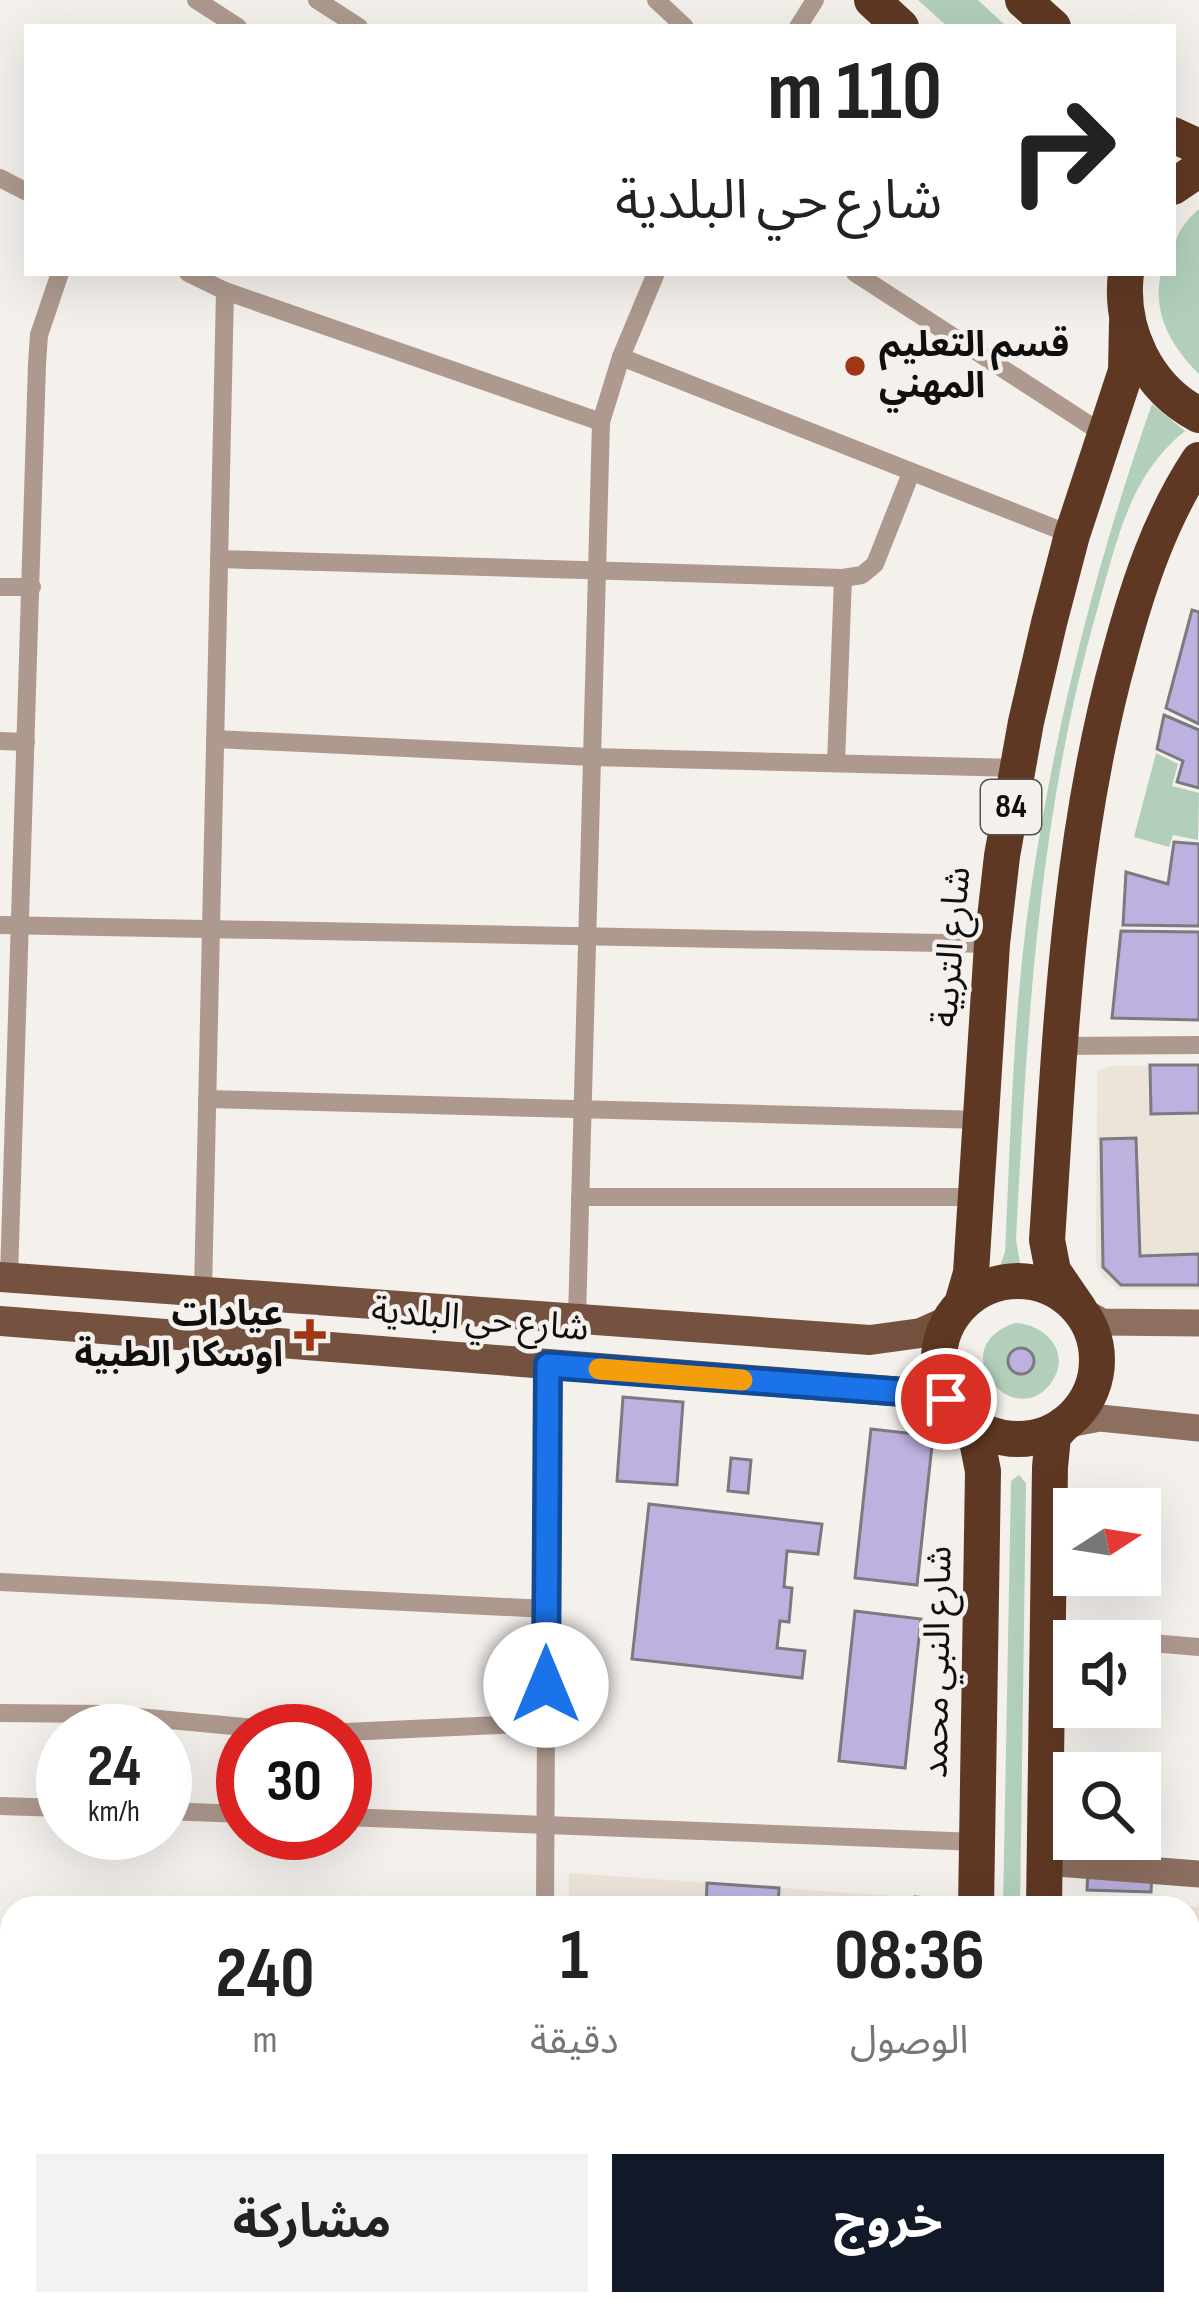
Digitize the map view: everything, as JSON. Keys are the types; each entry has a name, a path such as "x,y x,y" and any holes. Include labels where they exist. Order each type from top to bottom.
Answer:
{"highway":[{"path":"872,0 899,24"},
{"name":"84","path":"1126,276 1127,323 1141,358 1163,388 1199,415"},
{"name":"شارع التربية","path":"956,1312 970,1273 992,944 1017,767 1072,535 1126,371 1127,323"},
{"name":"84","path":"1063,1425 1081,1407 1095,1371 1092,1332 1058,1282 1048,1250 1059,1046 1085,820 1108,695 1150,556 1199,460"},
{"path":"956,1312 999,1282 1021,1281 1043,1285 1078,1309"},
{"name":"84","path":"956,1312 939,1355 944,1388 959,1412"},
{"path":"959,1412 989,1434 1014,1439 1040,1436 1063,1425"},
{"name":"شارع النبي محمد","path":"959,1412 976,1436 983,1471 976,1896"},
{"path":"1044,1896 1049,1467 1053,1436 1063,1425"}],"main road":[{"name":"شارع حي البلدية","path":"4,1277 870,1340 931,1330 956,1312"},
{"path":"1078,1309 1102,1322 1199,1323"},
{"name":"شارع حي البلدية","path":"0,1321 916,1393 959,1412"},
{"path":"823,1386 831,1378 837,1357 826,1338"},
{"path":"1063,1425 1100,1418 1199,1428"},
{"path":"1044,1862 1199,1874"}],"street":[{"path":"196,0 233,24"},
{"path":"317,0 354,24"},
{"path":"656,0 682,24"},
{"path":"4,1277 9,925 26,742 40,335 59,276"},
{"path":"194,276 225,292 601,422"},
{"path":"577,1319 601,422 621,357 655,276"},
{"path":"859,276 1106,435"},
{"path":"203,1292 225,292"},
{"path":"621,357 1072,535"},
{"path":"219,560 842,578 862,575 875,564 911,473"},
{"path":"836,763 842,578"},
{"path":"0,587 32,587"},
{"path":"215,740 592,757 1017,767"},
{"path":"0,741 26,742"},
{"path":"9,925 992,944"},
{"path":"1059,1046 1199,1045"},
{"path":"207,1099 981,1120"},
{"path":"580,1197 976,1196"},
{"path":"545,1896 548,1365"},
{"path":"0,1582 547,1609"},
{"path":"1047,1635 1053,1635"},
{"path":"1161,1644 1199,1647"},
{"path":"0,1713 106,1714 216,1724"},
{"path":"372,1731 546,1723"},
{"path":"0,1806 36,1807"},
{"path":"372,1818 977,1841"}],"shaded area":[{"path":"1199,1065 1199,1290 1119,1290 1102,1276 1096,1262 1097,1071 1111,1066"},
{"path":"569,1873 895,1896 569,1896"}],"green space":[{"path":"918,0 978,0 1004,24 945,24"},
{"path":"1199,209 1199,374 1166,328 1159,302 1161,276 1176,276 1176,242"},
{"path":"1152,404 1185,431 1150,468 1128,511 1078,685 1061,763 1039,921 1020,1160 1016,1240 1020,1263 1000,1266 1005,1252 1020,979 1041,827 1080,644"},
{"path":"1156,753 1178,764 1172,786 1199,793 1198,840 1173,835 1169,847 1134,837"},
{"path":"1015,1323 1045,1334 1059,1359 1053,1380 1038,1395 1021,1399 992,1383 984,1367 984,1351 993,1335"},
{"path":"1019,1475 1026,1483 1020,1896 1003,1896 1011,1481"}],"building":[{"path":"1192,610 1199,612 1199,724 1166,708"},
{"path":"1164,715 1199,730 1199,788 1177,782 1183,761 1157,749"},
{"path":"1174,842 1199,844 1199,926 1123,925 1126,872 1168,884"},
{"path":"1121,931 1199,932 1199,1020 1112,1018"},
{"path":"1150,1065 1199,1065 1199,1113 1151,1114"},
{"path":"1136,1138 1140,1256 1199,1254 1199,1285 1121,1285 1103,1267 1101,1139"},
{"path":"1021,1348 1034,1361 1021,1374 1008,1361"},
{"path":"623,1397 683,1402 677,1485 617,1481"},
{"path":"871,1429 933,1436 917,1585 855,1578"},
{"path":"731,1458 751,1460 748,1493 728,1491"},
{"path":"649,1504 822,1524 818,1554 787,1551 784,1587 792,1588 789,1622 780,1621 777,1648 805,1651 802,1678 632,1659"},
{"path":"855,1611 921,1619 905,1768 839,1761"},
{"path":"1088,1860 1153,1860 1151,1892 1087,1890"},
{"path":"707,1883 779,1888 779,1896 706,1896"}],"slow traffic":[{"path":"599,1369 742,1380"}],"place":[{"name":"قسم التعليم المهني","path":"855,366"},
{"name":"عيادات اوسكار الطبية","path":"310,1335"}],"route":[{"path":"546,1685 548,1365 946,1399"}]}
